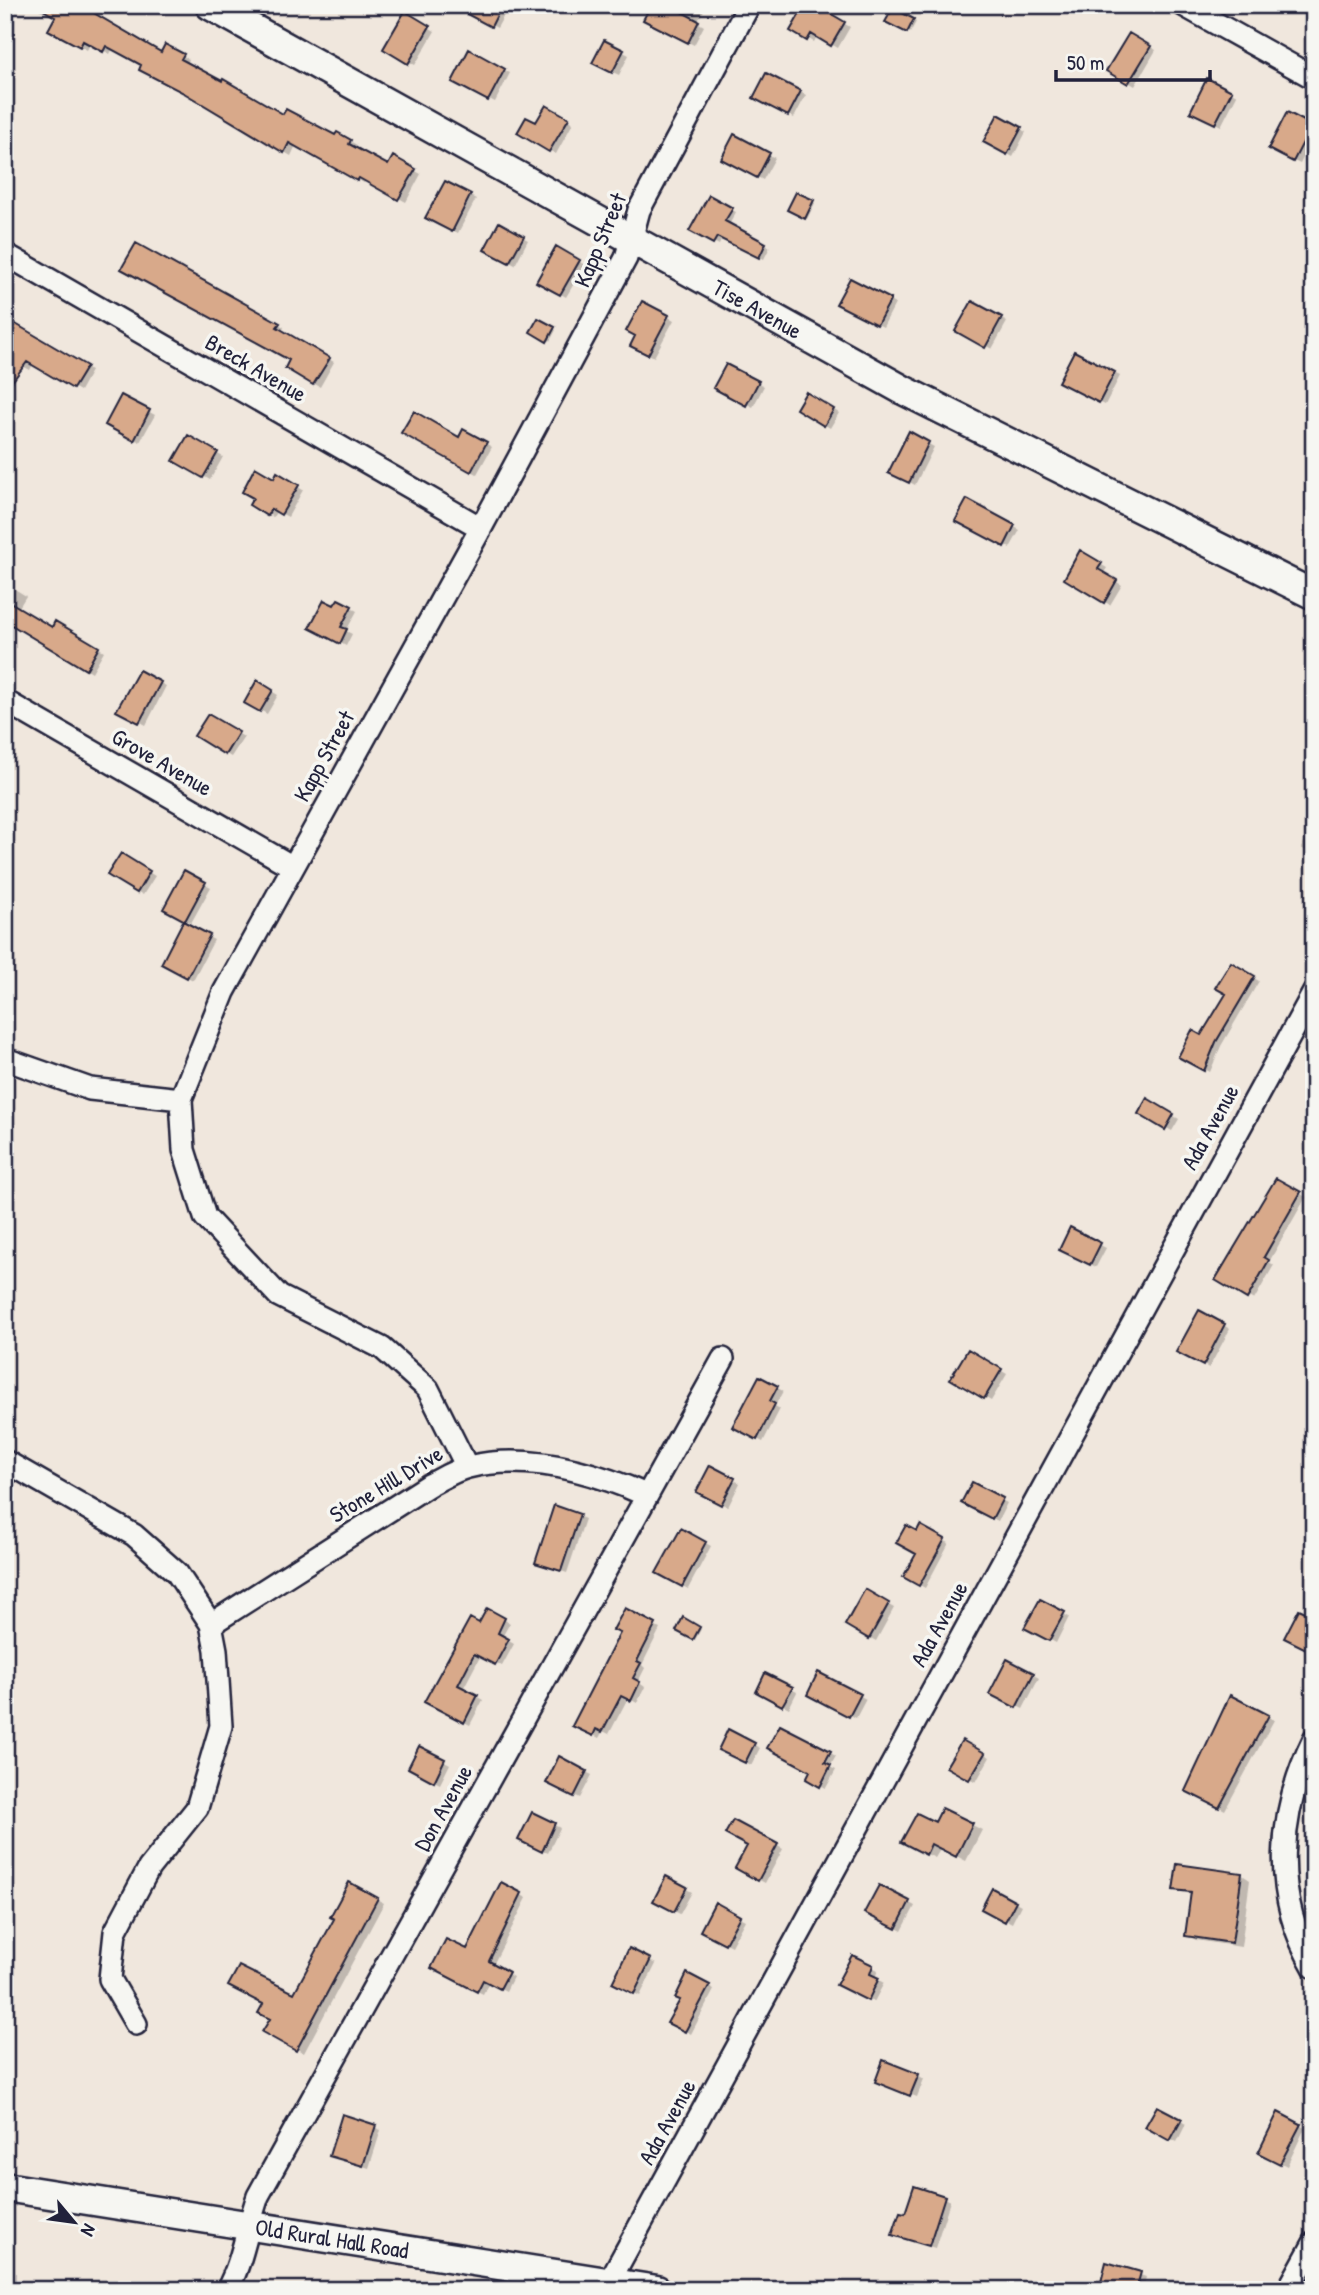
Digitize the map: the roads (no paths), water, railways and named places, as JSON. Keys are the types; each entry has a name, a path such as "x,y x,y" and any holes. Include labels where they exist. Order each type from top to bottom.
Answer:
{"street":[{"name":"Tise Avenue","path":"210,5 903,390 1314,595"},
{"name":"Kapp Street","path":"467,1467 428,1389 382,1349 279,1296 205,1217 184,1150 181,1099 224,992 481,528 626,258 639,210 749,5"},
{"path":"1184,5 1314,78"},
{"name":"Breck Avenue","path":"5,254 481,528"},
{"name":"Grove Avenue","path":"5,701 293,867"},
{"name":"Ada Avenue","path":"609,2282 1314,992"},
{"path":"5,1059 90,1089 181,1099"},
{"name":"Don Avenue","path":"227,2290 238,2270 247,2226 258,2196 723,1359"},
{"path":"5,1461 134,1535 177,1573 211,1624 216,1650 221,1726 197,1808 149,1868 115,1932 110,1979 136,2024"},
{"name":"Stone Hill Drive","path":"211,1624 429,1485 467,1467 529,1463 600,1475 646,1495"},
{"path":"1314,1739 1292,1792 1285,1819 1283,1847 1285,1885 1292,1921 1314,1968"},
{"name":"Old Rural Hall Road","path":"5,2187 657,2290"},
{"path":"1288,2290 1314,2243"}]}
